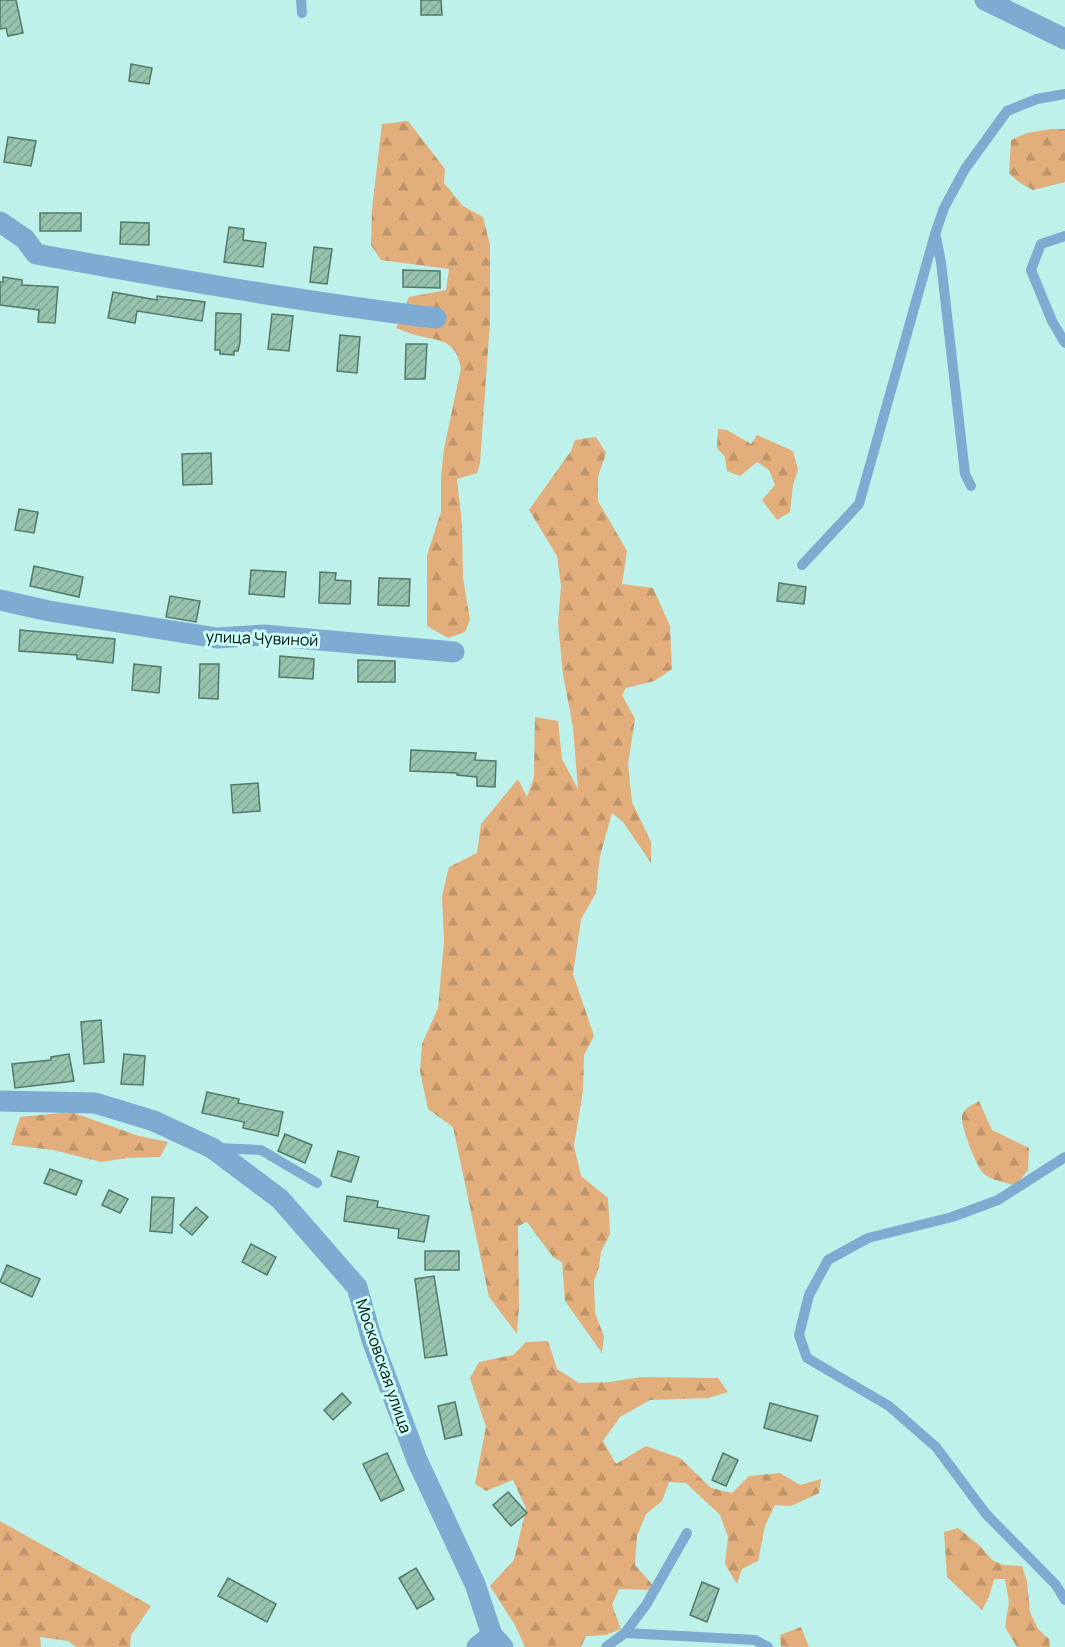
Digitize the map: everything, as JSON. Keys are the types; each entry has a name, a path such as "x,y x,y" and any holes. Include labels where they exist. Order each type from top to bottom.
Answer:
{"street":[{"path":"985,0 1065,39"},
{"path":"0,222 25,239 36,254 367,310 436,318"},
{"name":"улица Чувиной","path":"0,600 49,611 218,638 264,635 454,652"},
{"name":"Московская улица","path":"0,1101 95,1102 154,1121 212,1148 280,1199 357,1287 372,1340 417,1460 475,1584 491,1643"}],"lane":[{"path":"301,0 302,13"},
{"path":"802,565 859,504 935,234 944,208 965,169 1007,111 1037,99 1065,94"},
{"path":"935,234 965,474 971,486"},
{"path":"1065,236 1041,244 1031,270 1052,321 1065,343"},
{"path":"212,1148 261,1150 317,1183"},
{"path":"1065,1157 998,1200 952,1217 868,1238 828,1260 810,1295 799,1335 807,1358 889,1406 936,1448 986,1514 1056,1585 1065,1600"},
{"path":"606,1647 625,1633 646,1605 687,1533"},
{"path":"625,1633 755,1640 768,1647"}],"green space":[{"path":"408,121 445,169 444,183 463,206 483,217 490,245 490,321 480,463 477,473 457,479 462,525 463,578 470,620 465,632 448,638 427,626 427,555 441,512 444,449 461,368 455,351 445,342 396,328 409,297 446,290 449,269 381,260 371,245 372,209 382,124"},
{"path":"1065,129 1065,182 1033,190 1017,181 1009,173 1011,140 1027,133"},
{"path":"718,429 727,430 751,444 757,435 793,451 798,470 793,485 790,512 777,520 762,500 775,485 769,470 757,462 740,476 727,471 725,457 717,448"},
{"path":"596,437 606,453 598,477 598,501 627,551 622,584 653,588 670,626 672,669 654,681 626,688 622,695 635,719 628,764 632,802 651,842 651,863 623,822 612,813 600,856 596,893 581,919 573,974 594,1036 584,1055 583,1091 574,1146 581,1176 608,1198 610,1234 601,1252 594,1281 595,1313 604,1336 602,1353 565,1301 562,1262 553,1257 527,1222 518,1226 517,1334 489,1297 453,1127 428,1109 420,1071 422,1044 438,1008 444,941 442,896 449,867 477,853 481,824 518,779 527,797 534,777 535,717 558,721 562,759 578,789 573,727 563,675 558,623 561,586 557,556 529,510 571,451 575,440"},
{"path":"979,1101 992,1130 1029,1148 1028,1170 1015,1186 984,1174 973,1155 966,1137 962,1116 966,1109"},
{"path":"71,1112 139,1136 168,1142 160,1157 101,1162 53,1150 11,1145 20,1117"},
{"path":"548,1341 557,1369 579,1383 610,1382 641,1377 718,1378 728,1392 708,1398 650,1400 620,1417 603,1441 616,1464 646,1446 680,1458 711,1488 732,1493 749,1476 780,1473 800,1485 821,1479 819,1493 791,1506 775,1505 765,1526 758,1561 742,1569 737,1584 725,1564 728,1537 720,1515 686,1483 669,1482 662,1501 646,1514 637,1536 635,1565 657,1590 619,1589 612,1605 621,1629 606,1635 586,1636 581,1647 525,1647 515,1625 490,1586 514,1560 526,1508 513,1480 486,1491 475,1484 486,1427 470,1378 479,1362 513,1355 526,1342"},
{"path":"0,1521 151,1606 131,1635 130,1647 76,1647 68,1641 40,1637 41,1647 0,1647"},
{"path":"958,1528 980,1546 992,1560 1003,1565 1022,1566 1027,1581 1030,1612 1038,1629 1049,1639 1050,1647 1017,1647 1005,1627 1009,1602 1005,1579 994,1579 989,1597 982,1610 947,1577 944,1532"},
{"path":"801,1627 809,1647 781,1647 780,1635"}],"building":[{"path":"0,0 16,0 23,33 8,36 6,28 0,29"},
{"path":"421,0 441,0 442,15 421,15"},
{"path":"131,64 152,68 149,84 129,81"},
{"path":"8,137 36,141 31,166 4,162"},
{"path":"40,213 81,213 81,231 40,231"},
{"path":"121,222 149,223 149,245 120,244"},
{"path":"229,227 244,229 243,240 266,243 263,267 224,262"},
{"path":"314,247 332,249 327,284 310,282"},
{"path":"403,270 440,271 440,288 403,287"},
{"path":"3,277 22,280 22,285 58,287 55,323 38,322 39,310 0,305 0,282 3,282"},
{"path":"113,292 157,300 157,296 205,302 202,321 137,311 135,323 108,318"},
{"path":"216,313 241,314 240,342 238,351 234,351 234,355 220,354 220,350 215,350"},
{"path":"272,314 293,316 289,351 268,349"},
{"path":"340,335 360,337 357,373 337,371"},
{"path":"406,344 427,344 425,379 405,379"},
{"path":"211,453 212,484 183,485 182,454"},
{"path":"19,509 38,512 34,533 15,530"},
{"path":"34,566 83,577 79,597 30,586"},
{"path":"251,570 286,572 284,597 249,594"},
{"path":"320,572 336,573 335,580 351,581 350,604 319,603"},
{"path":"379,578 410,579 409,606 378,605"},
{"path":"779,583 806,587 804,604 777,601"},
{"path":"170,596 200,601 196,622 166,617"},
{"path":"20,630 115,639 113,663 77,659 77,655 19,651"},
{"path":"280,656 314,659 313,679 279,677"},
{"path":"358,660 395,661 395,682 358,682"},
{"path":"134,664 161,667 159,693 132,690"},
{"path":"200,664 219,664 218,699 199,698"},
{"path":"411,750 476,753 475,760 496,761 495,787 477,786 477,777 457,775 457,773 410,771"},
{"path":"258,783 260,811 233,813 231,785"},
{"path":"101,1020 104,1062 84,1064 81,1022"},
{"path":"69,1054 74,1081 15,1088 12,1064 51,1060 51,1057"},
{"path":"124,1054 145,1056 143,1085 121,1084"},
{"path":"207,1092 239,1099 238,1103 283,1112 278,1136 243,1128 244,1122 202,1113"},
{"path":"285,1134 312,1145 305,1163 278,1151"},
{"path":"338,1151 359,1157 351,1182 331,1176"},
{"path":"50,1169 82,1181 76,1195 44,1183"},
{"path":"109,1190 128,1199 120,1213 102,1205"},
{"path":"347,1196 378,1201 377,1207 429,1216 424,1242 398,1238 399,1229 344,1221"},
{"path":"152,1197 174,1198 172,1233 150,1231"},
{"path":"196,1207 208,1217 192,1235 180,1225"},
{"path":"251,1244 276,1257 267,1275 242,1262"},
{"path":"425,1251 459,1251 459,1270 425,1270"},
{"path":"7,1265 40,1279 32,1297 0,1282"},
{"path":"434,1276 447,1355 425,1358 415,1279"},
{"path":"342,1393 351,1403 333,1420 324,1410"},
{"path":"455,1402 462,1435 445,1439 438,1406"},
{"path":"770,1403 818,1416 811,1441 764,1428"},
{"path":"387,1453 404,1490 381,1501 363,1464"},
{"path":"723,1453 738,1460 726,1486 712,1480"},
{"path":"508,1492 527,1513 511,1526 493,1505"},
{"path":"416,1568 434,1599 417,1609 399,1578"},
{"path":"228,1578 276,1604 267,1622 218,1596"},
{"path":"702,1582 719,1589 707,1622 690,1615"}]}
